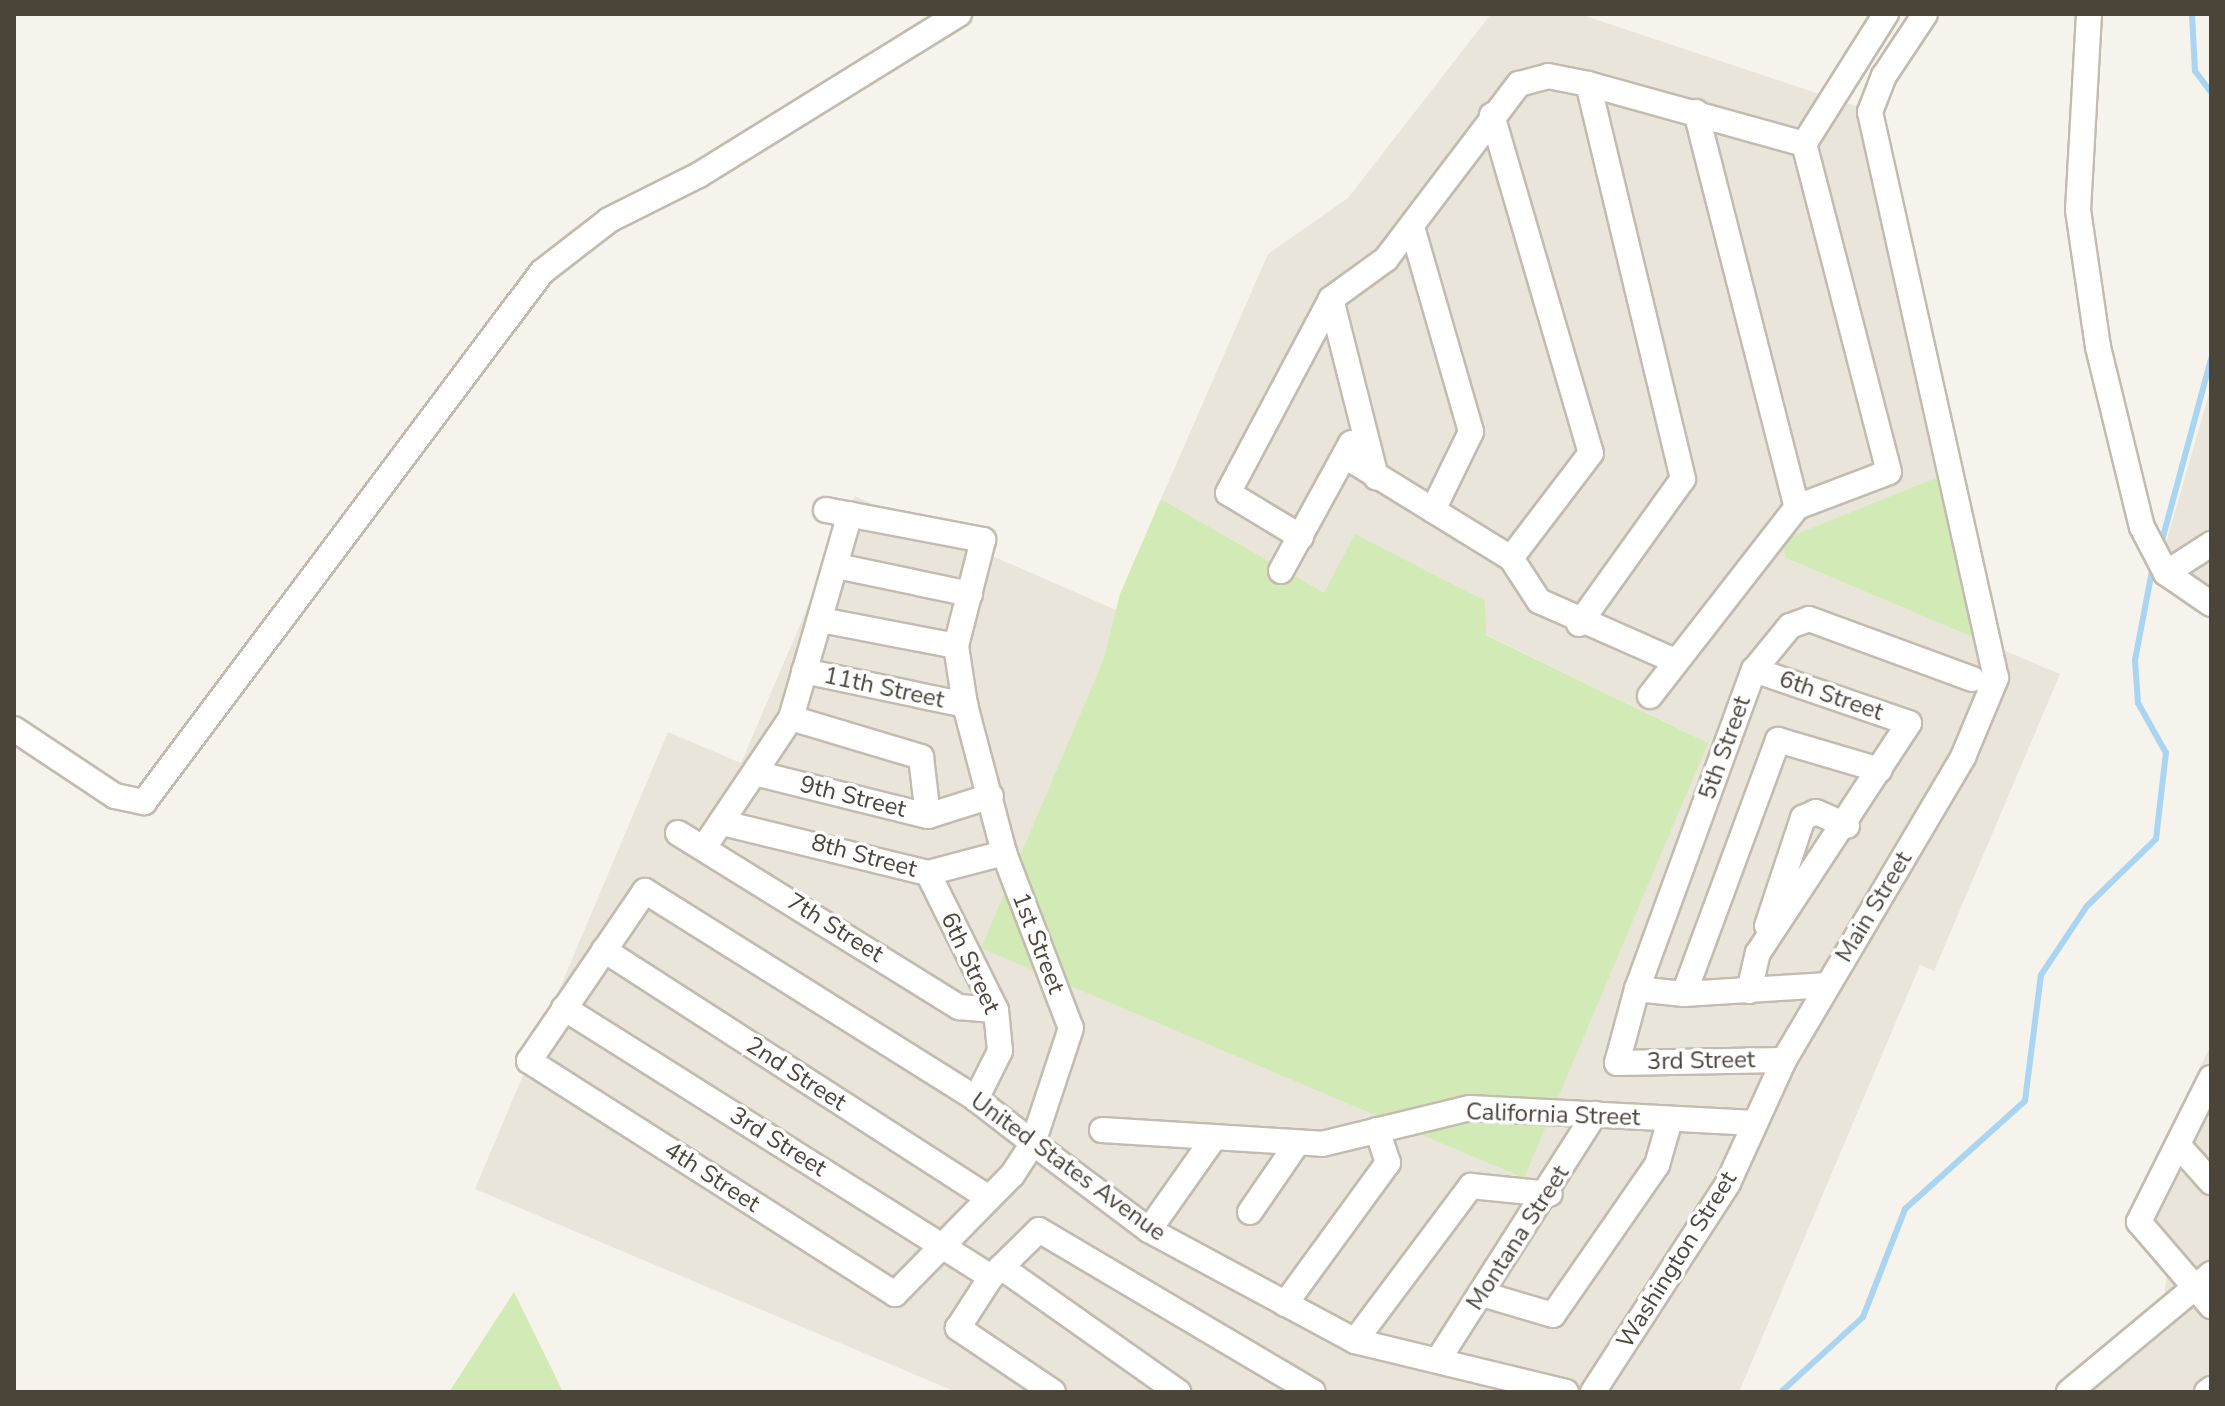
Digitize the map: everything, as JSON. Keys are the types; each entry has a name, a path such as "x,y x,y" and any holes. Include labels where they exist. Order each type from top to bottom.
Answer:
{"street":[{"path":"14,729 115,796 144,802 542,272 609,220 699,175 959,14"},
{"path":"1650,696 1797,507 1889,472 1804,144 1886,14"},
{"path":"1925,14 1884,76 1870,112 1996,678 1982,685"},
{"path":"2089,14 2079,196 2085,279 2142,527 2164,568 2211,604"},
{"path":"1301,537 1228,493 1331,299 1386,259 1492,115 1519,84 1548,76 1588,84 1804,144"},
{"path":"1579,624 1683,479 1588,84"},
{"path":"1696,112 1797,507"},
{"path":"1492,115 1591,453 1511,558"},
{"path":"1412,227 1471,432 1433,510"},
{"path":"1331,299 1376,477"},
{"path":"1281,571 1363,421"},
{"path":"1345,456 1511,558 1539,601 1579,624 1675,661"},
{"path":"705,846 759,774 791,718 850,514 826,510"},
{"name":"1st Street","path":"850,514 983,540 956,646 965,705 1004,853 1071,1028 1033,1143 989,1198 895,1294"},
{"path":"2164,568 2211,544"},
{"path":"837,566 970,594"},
{"name":"5th Street","path":"1617,1063 1637,989 1754,670 1790,626 1809,619 1982,685"},
{"path":"821,620 956,646"},
{"name":"6th Street","path":"1754,670 1909,723 1880,770"},
{"name":"11th Street","path":"804,671 965,705"},
{"name":"Main Street","path":"1755,1123 1784,1060 1963,757 1982,685"},
{"path":"791,718 921,757 928,816"},
{"path":"1684,994 1778,740 1880,770 1847,826 1758,953"},
{"name":"9th Street","path":"759,774 928,816 991,796"},
{"path":"1749,991 1758,953 1803,818 1816,812 1847,826"},
{"name":"8th Street","path":"723,823 928,873 1004,853"},
{"name":"7th Street","path":"678,833 705,846 959,1007 996,1010"},
{"name":"6th Street","path":"928,873 996,1010 1000,1051 976,1099"},
{"name":"United States Avenue","path":"604,950 645,891 976,1099 1149,1230 1285,1304 1355,1341 1566,1392"},
{"path":"564,1008 604,950"},
{"name":"2nd Street","path":"604,950 989,1198"},
{"path":"1637,989 1684,994 1828,985"},
{"name":"4th Street","path":"564,1008 529,1061 895,1294"},
{"name":"3rd Street","path":"564,1008 943,1246 996,1272"},
{"name":"3rd Street","path":"1617,1063 1784,1060"},
{"path":"2069,1392 2206,1289 2139,1222 2211,1078"},
{"name":"California Street","path":"1102,1130 1211,1142 1296,1145 1470,1108 1755,1123"},
{"name":"Montana Street","path":"1438,1360 1550,1194 1595,1114"},
{"path":"1482,1294 1553,1315 1657,1165 1670,1120"},
{"name":"Washington Street","path":"1593,1392 1671,1278 1755,1123"},
{"path":"1285,1304 1388,1163 1377,1130"},
{"path":"1149,1230 1211,1142"},
{"path":"1250,1212 1296,1145"},
{"path":"2178,1145 2211,1182"},
{"path":"1355,1341 1471,1186 1550,1194"},
{"path":"1053,1392 958,1328 996,1272 1039,1230 1313,1392"},
{"path":"996,1272 1178,1392"}],"shaded area":[{"path":"1491,14 1579,14 1861,108 1943,475 1783,540 1786,558 2060,674 1934,971 1920,965 1739,1392 956,1392 475,1189 668,732 741,763 855,496 1116,610 1103,661 1708,743 1485,634 1355,535 1325,594 1161,499 1268,254 1348,198"},
{"path":"2211,387 2211,619 2155,581"},
{"path":"2211,1045 2211,1392 2053,1392 2164,1299 2167,1270 2124,1220"}],"green space":[{"path":"1943,475 1977,639 1786,558 1782,540"},
{"path":"1161,499 1324,593 1355,534 1485,601 1486,635 1708,743 1524,1178 981,948 1103,661 1120,594"},
{"path":"514,1292 563,1392 449,1392"}],"waterway":[{"path":"2192,14 2195,71 2211,92"},
{"path":"2160,548 2211,359"},
{"path":"1781,1392 1863,1317 1905,1209 2025,1101 2041,975 2087,906 2156,839 2166,753 2138,703 2135,660 2153,566"}]}
